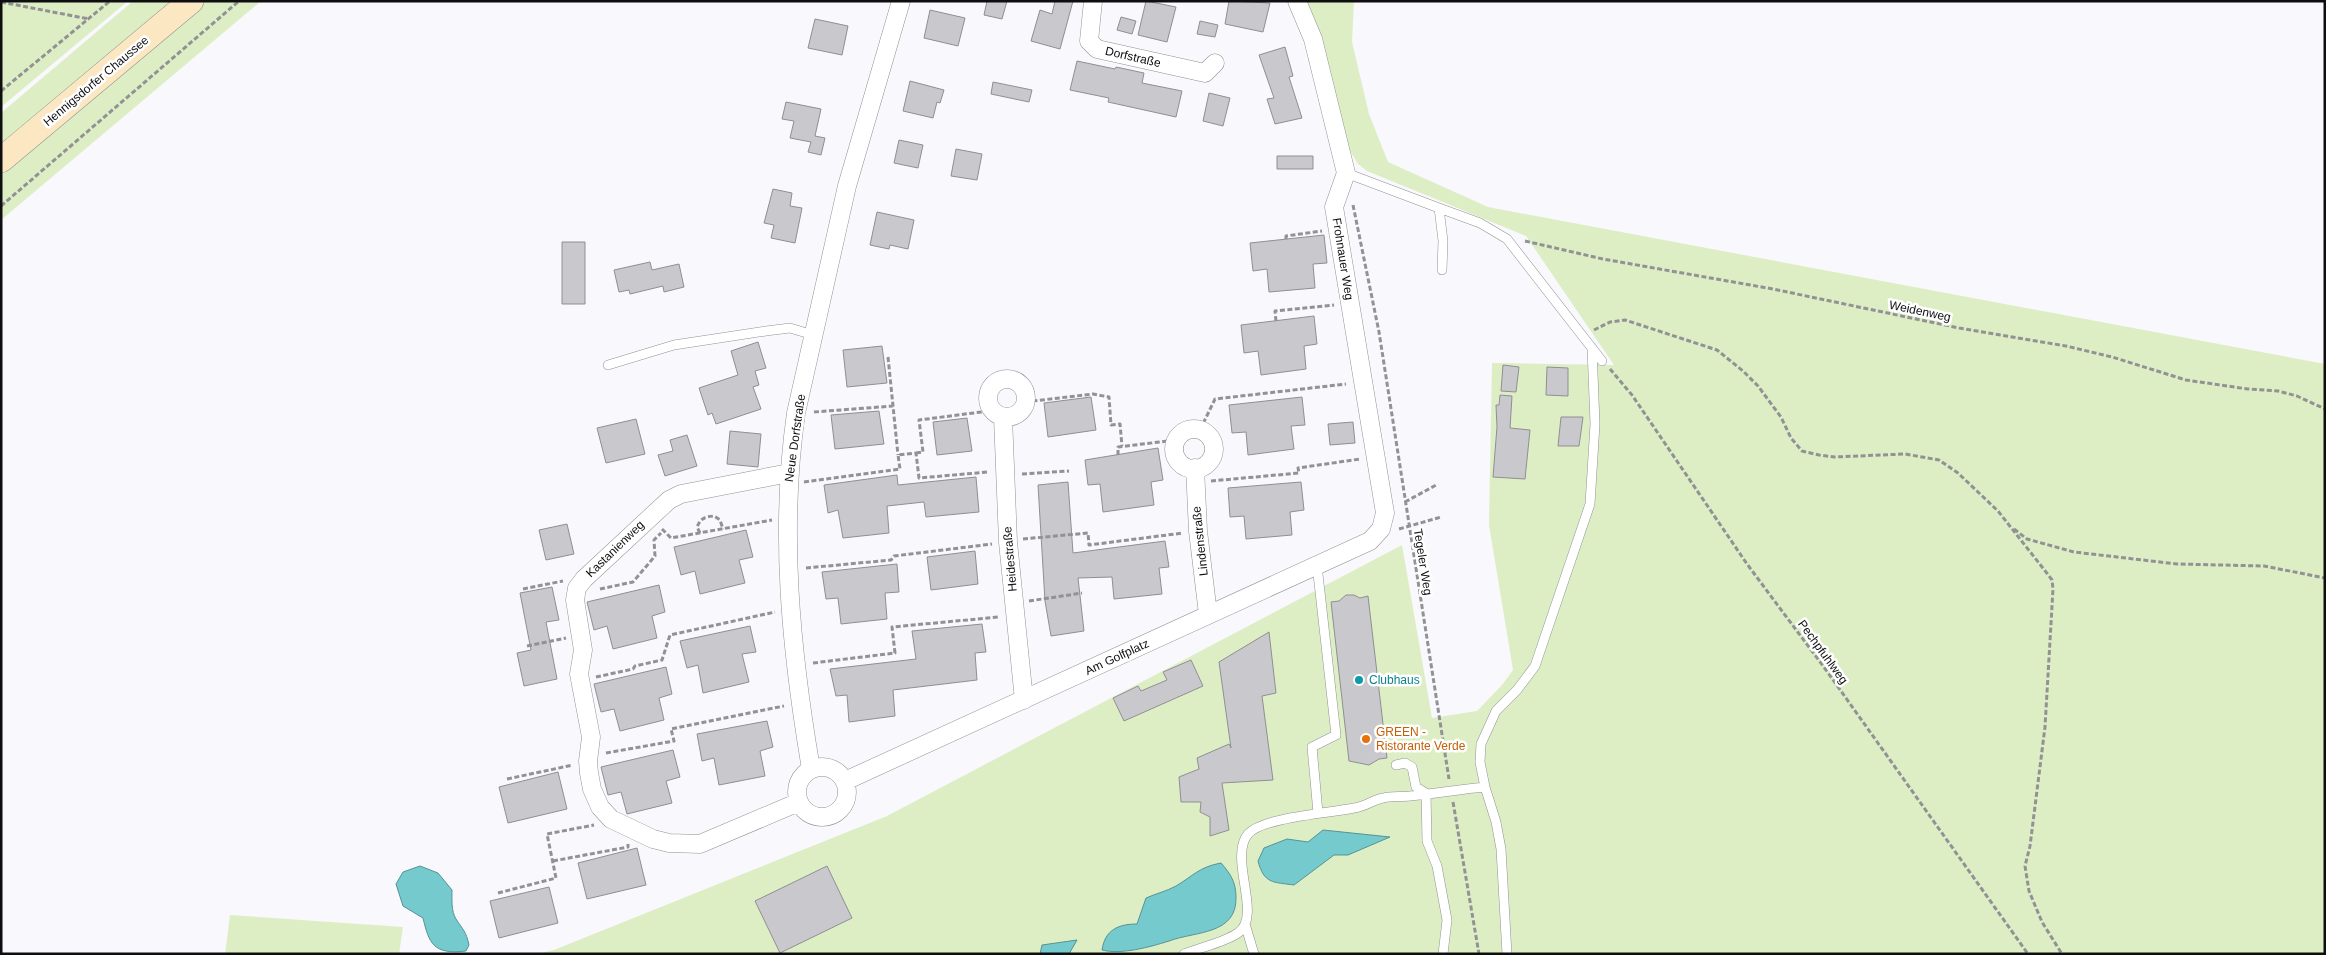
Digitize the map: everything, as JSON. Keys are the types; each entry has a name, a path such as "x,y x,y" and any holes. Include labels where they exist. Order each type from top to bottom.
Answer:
{"main road":[{"name":"Hennigsdorfer Chaussee","path":"1,160 192,1"}],"street":[{"name":"Neue Dorfstraße","path":"811,770 795,665 788,570 789,479 796,413 847,186 901,1"},
{"name":"Dorfstraße","path":"1092,1 1089,40 1097,49 1205,73 1215,62"},
{"path":"1298,1 1313,39 1346,173"},
{"name":"Frohnauer Weg","path":"1346,173 1334,207 1376,457 1383,522"},
{"name":"Heidestraße","path":"1024,700 1014,609 998,413 988,396 990,389 999,381 1007,379 1018,383 1024,392 1025,402"},
{"path":"998,413 1017,413 1025,402"},
{"path":"1187,430 1200,430 1208,435 1214,448 1210,460 1200,467 1195,475 1178,460 1174,450 1176,440 1187,430"},
{"name":"Lindenstraße","path":"1195,475 1198,531 1208,614"},
{"name":"Kastanienweg","path":"579,587 648,517 668,500 681,494 789,479"},
{"name":"Am Golfplatz","path":"845,781 1370,541 1383,522"},
{"path":"579,587 583,650 580,680 591,737 588,759 592,789 600,806 611,819 628,828 669,843 700,844 799,802"},
{"path":"821,767 829,768 845,781 846,799 842,807 832,815 814,816 804,809 799,802 798,785 802,777 811,770 821,767"}],"lane":[{"path":"1346,173 1480,223 1507,239 1602,362"},
{"path":"1439,208 1443,241 1442,270"},
{"path":"608,365 674,346 766,331 790,328 813,335"},
{"path":"1507,954 1501,849 1480,762 1481,744 1496,711 1517,690 1535,666 1590,504 1595,424 1592,348"},
{"path":"1317,565 1336,736 1312,748 1318,812"},
{"path":"1396,765 1405,763 1412,767 1416,787 1426,793"},
{"path":"1254,954 1245,924 1247,910 1242,858 1243,845 1248,834 1259,827 1274,822 1318,812 1355,808 1384,798 1485,787"},
{"path":"1426,793 1427,840 1437,866 1447,920 1443,954"},
{"path":"1184,954 1239,932 1245,924"}],"path":[{"path":"1,91 110,1"},
{"path":"1,206 239,1"},
{"path":"1,2 89,19"},
{"name":"Tegeler Weg","path":"1346,173 1379,332 1451,790 1479,954"},
{"path":"1286,239 1286,236 1338,229"},
{"name":"Weidenweg","path":"1507,239 1561,248 1603,259 1692,276 1773,289 1959,328 2074,348 2112,357 2186,380 2288,393 2325,409"},
{"path":"1276,321 1275,311 1350,303"},
{"path":"1591,332 1610,322 1625,320 1717,350 1744,371 1758,386 1781,417 1790,438 1802,450 1819,455 1905,454 1939,460 1958,473 2010,525 2027,539 2074,552 2176,564 2264,566 2325,578"},
{"path":"789,479 900,469 888,357"},
{"name":"Pechpfuhlweg","path":"1602,362 1632,395 1747,564 1826,670 2028,954"},
{"path":"1200,430 1215,399 1363,382"},
{"path":"1025,402 1093,394 1108,397 1112,425 1120,424 1122,446"},
{"path":"796,413 893,406"},
{"path":"898,455 923,452 919,420 998,413"},
{"path":"1118,454 1118,447 1122,446 1176,440"},
{"path":"916,452 920,478 1069,470"},
{"path":"1195,475 1299,473 1298,468 1376,457"},
{"path":"1438,484 1405,502 1383,522 1391,531 1441,517"},
{"path":"700,533 697,527 700,520 705,516 714,516 720,520 722,529"},
{"path":"648,517 671,538 788,518"},
{"path":"2010,525 2052,580 2045,727 2030,846 2025,866 2029,891 2042,922 2062,954"},
{"path":"523,589 579,587 634,582 655,556 654,540 663,530"},
{"path":"788,570 891,560 894,556 1088,533 1089,545 1198,531"},
{"path":"795,665 896,653 892,627 1014,609 1082,593"},
{"path":"580,680 634,669 635,666 662,660 670,635 790,609"},
{"path":"527,646 582,635"},
{"path":"507,780 588,759 674,741 671,729 800,703"},
{"path":"498,893 556,878 547,834 601,824 611,819"},
{"path":"553,861 628,847 628,828"}],"green space":[{"path":"1,1 128,1 1,107"},
{"path":"133,1 261,1 1,220 1,113"},
{"path":"1305,1 1354,1 1352,42 1369,114 1388,162 1488,207 2325,364 2325,954 537,954 554,950 887,816 1402,545 1432,718 1477,711 1502,685 1513,670 1489,525 1492,363 1614,365 1526,236 1367,171 1358,164 1349,149"},
{"path":"230,915 403,927 399,954 225,954"}],"water":[{"path":"1323,830 1390,837 1348,855 1334,855 1294,885 1270,881 1266,878 1260,869 1258,861 1264,848 1287,839 1308,842"},
{"path":"1221,863 1232,878 1236,897 1235,909 1230,918 1222,925 1213,930 1144,948 1118,952 1102,950 1109,933 1124,925 1137,924 1146,898 1176,886 1202,869"},
{"path":"420,866 438,873 452,890 453,912 469,945 466,951 455,952 439,949 431,940 423,918 403,906 396,884 403,872"},
{"path":"1077,940 1069,954 1040,954 1042,945"}],"building":[{"path":"987,1 1007,1 1002,19 984,15"},
{"path":"1055,1 1073,1 1060,49 1031,41 1040,10 1052,14"},
{"path":"1146,1 1176,7 1167,42 1138,35"},
{"path":"1229,1 1270,3 1263,32 1225,24"},
{"path":"930,10 965,18 958,46 924,38"},
{"path":"1121,17 1136,21 1132,34 1117,30"},
{"path":"815,19 848,26 842,55 808,48"},
{"path":"1200,21 1218,25 1215,37 1197,34"},
{"path":"1285,47 1293,76 1289,77 1302,118 1275,124 1267,99 1274,98 1259,55"},
{"path":"1077,61 1144,73 1142,83 1182,91 1176,117 1108,102 1109,98 1070,90"},
{"path":"910,81 944,90 940,103 937,102 933,118 903,111"},
{"path":"993,82 1032,90 1029,102 991,94"},
{"path":"1209,93 1230,98 1223,126 1203,121"},
{"path":"786,102 821,109 815,136 825,138 821,155 808,152 811,142 790,138 794,121 782,119"},
{"path":"899,140 923,145 918,168 894,163"},
{"path":"956,149 982,154 977,180 951,176"},
{"path":"1277,156 1313,156 1313,169 1277,169"},
{"path":"773,189 792,193 790,206 802,208 795,243 771,238 774,225 764,223"},
{"path":"877,212 914,220 908,249 890,245 889,249 870,245"},
{"path":"1324,235 1327,263 1313,264 1315,288 1269,292 1267,269 1253,271 1250,243"},
{"path":"562,242 585,242 585,304 562,304"},
{"path":"650,262 652,270 679,264 684,287 664,292 663,286 630,294 629,290 619,292 614,270"},
{"path":"1314,316 1317,344 1304,346 1306,369 1261,375 1258,351 1244,353 1241,325"},
{"path":"758,342 766,368 755,371 759,385 753,387 761,409 716,424 712,413 708,415 699,388 738,375 731,351"},
{"path":"882,346 887,383 847,387 843,350"},
{"path":"1503,365 1519,367 1516,392 1501,391"},
{"path":"1547,367 1568,368 1568,396 1546,395"},
{"path":"1500,395 1512,396 1510,428 1530,430 1525,479 1493,477 1497,427 1496,405 1499,405"},
{"path":"1091,397 1096,430 1048,437 1044,403"},
{"path":"1302,397 1305,425 1291,426 1294,449 1248,455 1246,432 1232,433 1229,405"},
{"path":"879,411 884,444 835,449 831,415"},
{"path":"1561,417 1583,417 1579,446 1558,446"},
{"path":"967,418 972,451 937,455 933,422"},
{"path":"636,419 645,454 606,463 597,428"},
{"path":"1353,422 1355,443 1330,445 1328,424"},
{"path":"730,431 761,434 758,467 727,464"},
{"path":"687,435 697,466 665,476 658,455 673,451 670,440"},
{"path":"1158,448 1163,480 1151,482 1154,505 1103,512 1100,484 1088,485 1085,460"},
{"path":"897,475 898,485 976,477 979,512 926,517 924,502 887,506 889,533 843,538 838,510 828,513 824,485"},
{"path":"1068,482 1073,553 1165,541 1169,567 1159,568 1162,594 1114,599 1112,577 1078,578 1084,631 1051,636 1045,601 1038,485"},
{"path":"1301,482 1304,510 1290,512 1292,535 1246,539 1244,516 1230,517 1228,488"},
{"path":"567,524 574,554 546,560 539,530"},
{"path":"746,530 753,557 739,560 745,583 700,594 695,571 681,575 674,547"},
{"path":"975,551 978,584 931,590 927,557"},
{"path":"897,564 899,592 885,593 887,619 841,624 838,598 826,599 822,572"},
{"path":"659,585 665,612 652,616 657,638 613,649 607,626 594,630 587,602"},
{"path":"552,587 559,620 546,622 557,679 524,686 517,653 531,650 520,593"},
{"name":"Clubhaus","path":"1346,595 1354,595 1360,598 1368,596 1387,758 1379,759 1369,765 1349,761 1331,602 1339,601"},
{"path":"982,624 986,652 975,653 977,680 893,690 895,716 849,722 847,695 836,696 830,669 916,659 912,631"},
{"path":"750,626 756,652 742,654 749,682 703,693 698,665 687,668 680,641"},
{"path":"1269,632 1276,693 1262,696 1273,780 1222,783 1229,830 1210,836 1210,817 1200,812 1201,802 1181,802 1179,777 1199,769 1197,758 1229,744 1231,748 1219,662"},
{"path":"1191,660 1203,686 1124,721 1113,698 1138,686 1141,691 1167,680 1163,672"},
{"path":"666,667 672,694 659,698 664,720 620,731 614,709 601,712 594,684"},
{"path":"767,721 773,747 760,751 765,776 719,785 714,758 702,761 697,734"},
{"path":"673,750 680,777 666,781 672,803 627,814 621,792 608,795 601,767"},
{"path":"558,772 567,809 508,823 499,787"},
{"path":"637,848 646,885 587,899 578,863"},
{"path":"827,866 852,918 780,953 755,901"},
{"path":"549,887 558,923 499,938 490,901"}],"place":[{"name":"Clubhaus","path":"1359,680"},
{"name":"GREEN - Ristorante Verde","path":"1366,739"}]}
